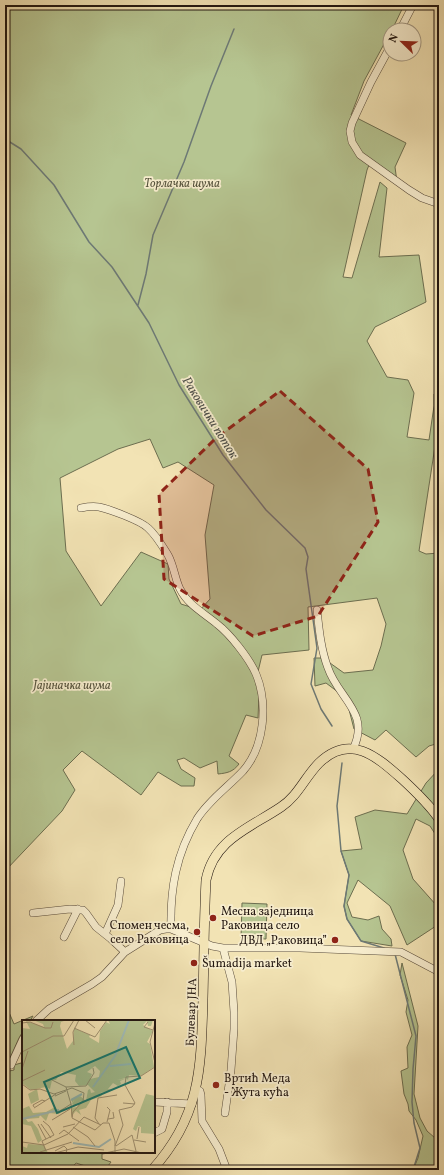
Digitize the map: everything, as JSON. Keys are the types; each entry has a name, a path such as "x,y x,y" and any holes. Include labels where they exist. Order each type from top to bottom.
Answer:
{"main road":[{"path":"353,749 368,753 383,763 422,799 439,819"},
{"name":"Булевар ЈНА","path":"152,1170 174,1142 187,1117 196,1089 202,1050 204,943 208,874 215,856 222,846 242,831 285,804 297,792 319,763 340,750 353,749"}],"street":[{"path":"404,22 413,5"},
{"path":"382,62 352,123 350,131 352,142 360,154 409,190 426,200 439,204"},
{"path":"81,508 98,507 147,527 168,556 178,585 185,599 227,633 254,670 260,686 262,718 256,750 248,764 202,812 188,838 179,860 173,882 171,929"},
{"path":"317,610 318,629 328,669 356,715 360,727 353,749"},
{"path":"105,934 118,905 121,881"},
{"path":"33,912 78,909 85,912 96,927 125,952"},
{"path":"64,937 78,909"},
{"path":"37,1020 49,1009 102,977 125,952 164,929 171,929 204,943 223,948 300,948 403,952 439,972"},
{"path":"223,948 232,982 234,1029 225,1113"},
{"path":"11,1065 22,1041"},
{"path":"196,1089 200,1091 201,1094 202,1121 219,1149 227,1170"},
{"path":"155,1102 192,1104"},
{"path":"155,1132 162,1129 167,1112 167,1102"}],"highlighted area":[{"path":"280,391 368,469 378,522 318,616 253,636 164,579 159,494 216,438"}],"green space":[{"name":"Торлачка шума","path":"5,5 404,5 396,22 382,22 382,48 364,81 351,115 406,143 395,167 397,182 371,160 367,170 343,277 352,278 380,182 387,188 379,257 419,255 426,302 375,327 367,341 387,377 408,380 414,393 407,437 429,440 434,406 434,394 439,392 439,420 419,551 426,554 439,553 439,743 429,746 416,757 386,730 375,740 354,729 346,698 326,683 315,686 314,658 323,658 344,673 373,670 386,624 377,598 308,607 309,650 262,655 256,680 259,694 258,718 246,715 229,756 239,764 234,769 227,773 218,774 217,761 200,768 184,758 177,760 181,769 195,778 194,786 181,786 158,772 141,795 82,751 63,770 75,790 62,811 5,871","holes":["150,439 163,468 178,462 214,485 205,535 210,599 200,610 181,604 169,579 168,564 141,552 101,606 66,551 60,478 118,449"]},
{"path":"439,769 439,840 430,826 416,819 403,850 413,879 437,906 436,926 407,945 390,906 358,880 347,903 352,917 368,920 379,916 382,929 391,939 392,946 361,941 347,919 344,906 349,875 341,851 362,849 355,817 375,810 407,814 426,783"},
{"path":"242,903 267,904 266,939 241,938"},
{"path":"402,963 418,1026 414,1094 420,1118 427,1131 435,1138 439,1138 439,1170 413,1170 418,1158 423,1136 416,1120 409,1111 404,1094 401,1071 408,1068 407,1047 412,1035 406,1012 408,1000 400,975"},
{"path":"5,1003 14,1024 22,1021 22,1033 5,1069"},
{"path":"33,1016 31,1020 24,1020"},
{"path":"21,1063 22,1064 22,1153 108,1153 102,1154 102,1159 111,1162 105,1170 98,1170 76,1163 70,1170 5,1170 5,1072 14,1070 14,1065"},
{"path":"356,1166 377,1167 383,1170 356,1170"}],"waterway":[{"path":"138,305 146,274 153,235 184,162 211,86 234,29"},
{"name":"Раковички поток","path":"5,139 21,149 54,185 89,242 112,267 149,323 179,385 223,455 266,510 305,548 308,557 306,569 317,648 311,684 321,709 332,726"},
{"name":"Раковички поток","path":"342,763 337,806 341,851 349,875 344,906 347,919 361,941 384,948"},
{"name":"Раковички поток","path":"395,954 416,1036 412,1102 414,1123 420,1148 413,1170"}],"place":[{"name":"Месна заједница Раковица село","path":"213,918"},
{"name":"Спомен чесма, село Раковица","path":"197,932"},
{"name":"ДВД „Раковица”","path":"335,940"},
{"name":"Šumadija market","path":"194,963"},
{"name":"Вртић Меда - Жута кућа","path":"216,1085"}],"park label":[{"name":"Јајиначка шума","path":"72,685"}]}
